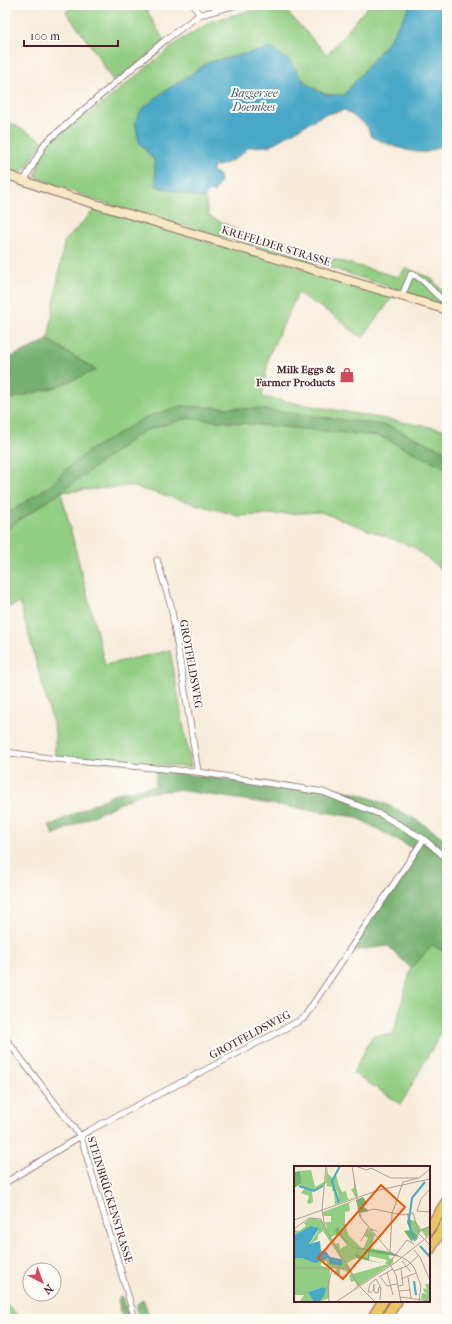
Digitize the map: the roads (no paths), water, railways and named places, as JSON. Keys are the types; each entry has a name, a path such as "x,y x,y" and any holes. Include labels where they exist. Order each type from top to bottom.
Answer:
{"highway":[{"path":"430,1227 447,1201"},
{"path":"430,1249 447,1221"},
{"path":"372,1319 382,1302"},
{"path":"385,1319 396,1302"}],"main road":[{"name":"KREFELDER STRASSE","path":"5,174 98,205 447,310"}],"street":[{"path":"194,5 199,15"},
{"path":"24,181 45,143 164,41 199,15 236,5"},
{"path":"402,296 411,274 418,276 439,299 447,302"},
{"name":"GROTFELDSWEG","path":"157,560 171,606 198,772"},
{"path":"5,752 55,759 198,772 323,792 382,815 424,839 447,859"},
{"name":"GROTFELDSWEG","path":"5,1183 90,1130 303,1019 424,839"},
{"name":"STEINBRÜCKENSTRASSE","path":"5,1038 81,1137 134,1319"}],"water":[{"name":"Baggersee Doemkes","path":"411,5 447,5 447,142 427,152 398,148 371,136 367,126 345,110 323,115 269,146 249,147 233,160 223,165 214,166 212,172 218,174 220,181 214,193 210,191 205,195 205,199 156,186 154,160 139,142 135,121 142,109 162,93 209,62 271,48 289,60 305,83 326,95 344,95 388,42"}],"place":[{"name":"Milk Eggs & Farmer Products","path":"347,375"}]}
